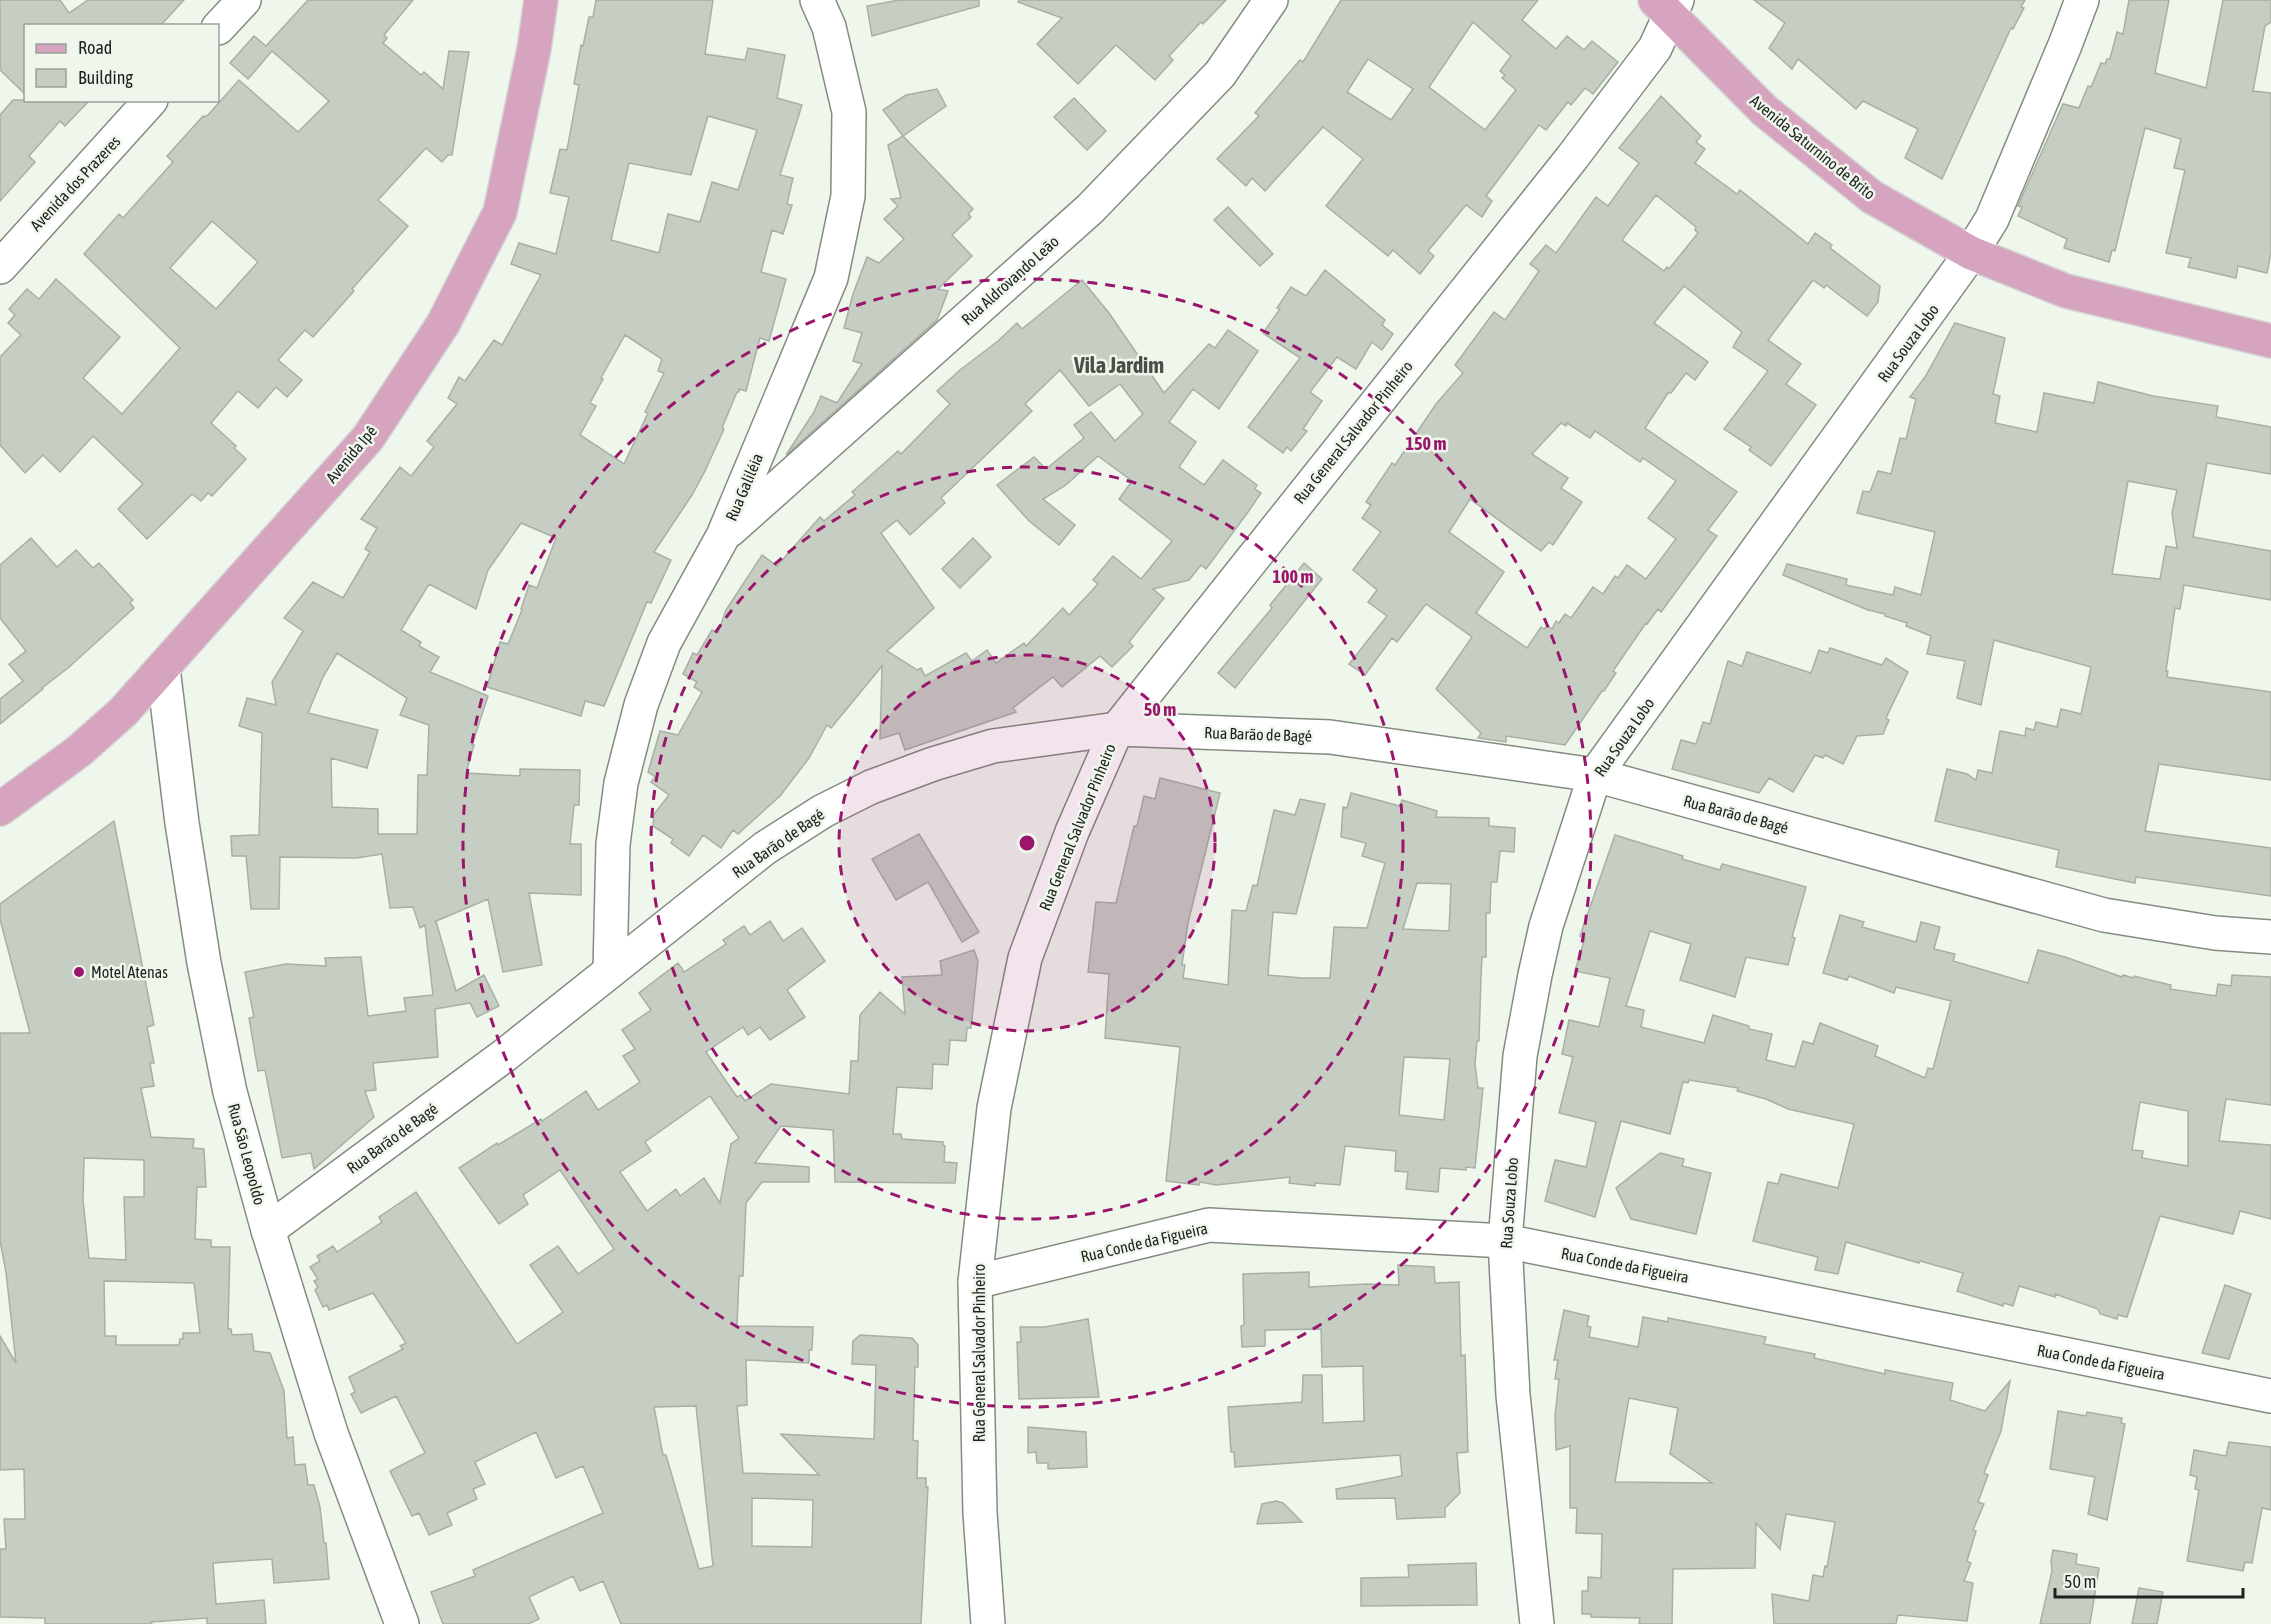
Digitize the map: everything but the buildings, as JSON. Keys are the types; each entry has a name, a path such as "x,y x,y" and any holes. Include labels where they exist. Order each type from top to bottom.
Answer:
{"main road":[{"name":"Avenida Ipê","path":"0,809 79,751 123,712 368,438 443,324 500,212 534,49 541,0"},
{"name":"Avenida Saturnino de Brito","path":"1667,5 1765,111 1872,197 1971,254 2066,291 2271,341"}],"street":[{"path":"219,27 244,0"},
{"name":"Rua Galiléia","path":"610,971 613,844 621,783 641,705 664,643 723,536 831,278 848,196 849,112 829,27 817,0"},
{"name":"Rua Aldrovando Leão","path":"723,536 1090,208 1220,74 1272,0"},
{"name":"Rua Souza Lobo","path":"1537,1624 1514,1395 1505,1241 1520,1056 1534,975 1546,926 1595,775 1971,254 1992,219 2066,45 2082,0"},
{"name":"Rua General Salvador Pinheiro","path":"988,1624 980,1513 975,1282 994,1108 1025,958 1072,832 1117,729 1571,159 1654,48 1667,5"},
{"name":"Avenida dos Prazeres","path":"0,267 149,102"},
{"name":"Rua São Leopoldo","path":"163,668 182,823 204,963 230,1092 268,1230 330,1433 402,1624"},
{"name":"Rua Barão de Bagé","path":"268,1230 505,1054 765,849 823,811 871,787 933,764 993,746 1117,729 1330,737 1595,775 2104,915 2215,933 2271,937"},
{"name":"Rua Conde da Figueira","path":"975,1282 1209,1225 1505,1241 2271,1396"}],"place":[{"name":"Motel Atenas","path":"79,972"}],"district":[{"name":"Vila Jardim","path":"1119,365"}]}
